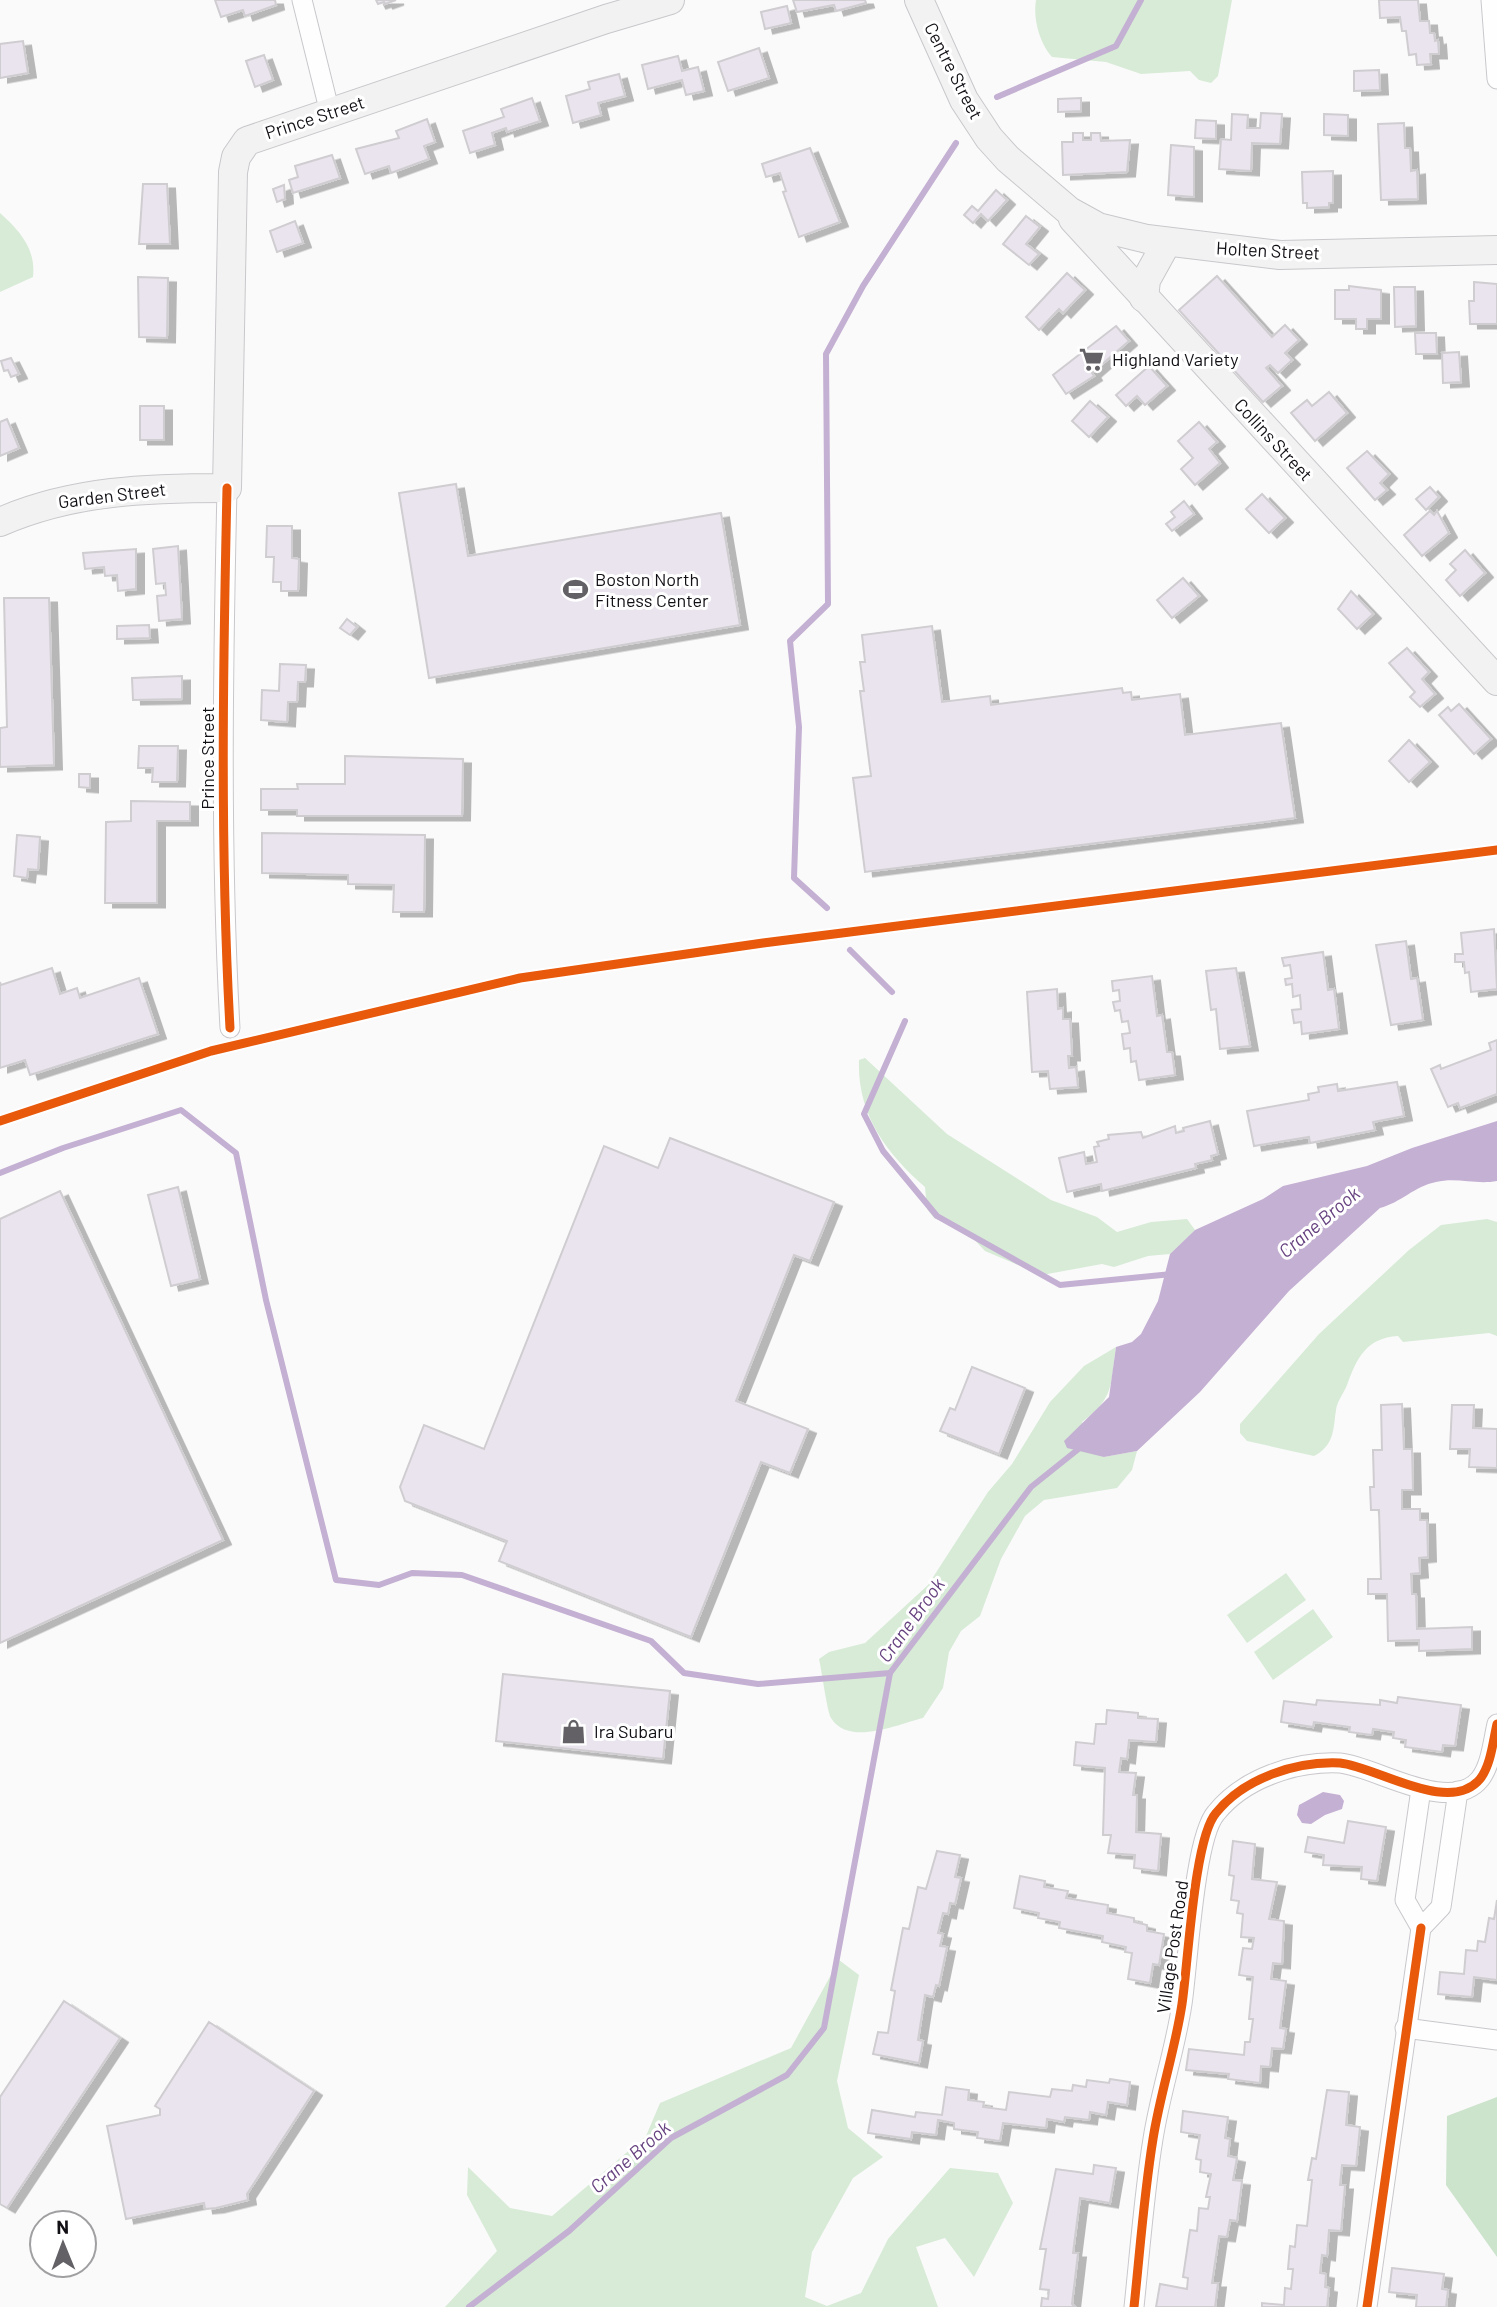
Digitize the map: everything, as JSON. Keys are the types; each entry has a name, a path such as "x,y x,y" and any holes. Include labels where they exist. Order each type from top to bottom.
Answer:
{"main road":[{"name":"Prince Street","path":"227,488 233,184 236,157 247,141 670,0"},
{"name":"Centre Street","path":"919,0 959,91 983,128 1007,159 1052,196"},
{"name":"Holten Street","path":"1052,196 1075,215 1098,227 1167,242 1280,255 1497,250"},
{"name":"Collins Street","path":"1052,196 1497,681"},
{"path":"1144,298 1146,280 1167,242"},
{"name":"Garden Street","path":"0,522 30,509 99,493 227,488"}],"street":[{"path":"302,0 330,113"},
{"path":"1491,0 1497,79"},
{"name":"Prince Street","path":"227,488 223,648 225,919 230,1028"},
{"path":"1367,2307 1420,1928 1441,1906 1458,1791 1474,1785 1481,1778 1497,1724"},
{"name":"Village Post Road","path":"1134,2307 1153,2138 1182,2006 1194,1904 1208,1825 1216,1812 1241,1791 1287,1769 1340,1763 1421,1789 1458,1791"},
{"path":"1420,1928 1405,1900 1421,1789"},
{"path":"1405,2028 1497,2040"}],"green space":[{"path":"1036,0 1232,0 1218,76 1211,83 1199,80 1190,71 1141,74 1106,62 1052,57 1038,30"},
{"path":"0,213 25,241 32,258 33,277 0,292"},
{"path":"865,1058 947,1134 1051,1200 1097,1217 1117,1232 1151,1222 1187,1219 1195,1230 1170,1254 1148,1256 1114,1267 1102,1264 1042,1275 985,1251 968,1233 934,1218 927,1209 925,1187 886,1146 863,1098 859,1060"},
{"path":"1487,1219 1497,1222 1497,1336 1489,1333 1403,1342 1398,1336 1378,1341 1370,1345 1359,1358 1339,1400 1332,1436 1321,1452 1314,1456 1247,1441 1240,1433 1240,1424 1319,1334 1409,1250 1441,1225"},
{"path":"1116,1347 1106,1398 1082,1422 1104,1457 1137,1451 1132,1470 1117,1488 1044,1500 1025,1516 1001,1559 980,1616 961,1631 949,1652 943,1688 923,1718 874,1731 849,1731 839,1727 829,1714 819,1659 829,1652 865,1643 928,1585 988,1492 1012,1464 1050,1402 1084,1366"},
{"path":"1286,1573 1306,1600 1247,1643 1227,1615"},
{"path":"1313,1609 1333,1637 1273,1680 1254,1652"},
{"path":"839,1960 859,1975 837,2081 848,2128 883,2157 853,2178 812,2252 805,2297 827,2306 861,2293 888,2239 950,2168 998,2173 1013,2203 974,2277 945,2238 916,2247 938,2307 445,2307 497,2251 467,2195 468,2167 510,2208 552,2216 646,2136 660,2103 791,2048"},
{"path":"1497,2097 1497,2257 1446,2185 1447,2116"}],"water":[{"path":"1497,1121 1497,1181 1436,1182 1380,1208 1289,1291 1200,1392 1137,1451 1104,1457 1067,1448 1064,1441 1109,1397 1116,1347 1132,1342 1141,1334 1158,1301 1170,1254 1195,1230 1263,1199 1283,1186 1367,1166 1412,1148"},
{"path":"1323,1792 1340,1795 1344,1801 1342,1809 1311,1824 1302,1823 1297,1815 1299,1805"}],"building":[{"path":"215,0 275,0 276,5 245,16 243,10 221,17"},
{"path":"376,0 396,0 378,4"},
{"path":"793,0 865,0 866,3 836,11 834,5 797,12"},
{"path":"1379,0 1418,0 1420,21 1429,21 1430,33 1434,33 1435,41 1438,40 1439,54 1430,54 1431,64 1417,65 1416,54 1409,55 1406,31 1402,31 1400,17 1380,18"},
{"path":"787,6 791,23 765,29 761,12"},
{"path":"23,41 28,73 0,78 0,44"},
{"path":"759,48 769,78 728,91 718,62"},
{"path":"264,55 273,80 255,87 246,61"},
{"path":"678,56 682,71 698,67 704,91 686,95 682,80 648,89 642,65"},
{"path":"1379,70 1380,90 1354,91 1354,71"},
{"path":"619,74 625,96 598,103 601,115 573,123 566,96 590,89 588,82"},
{"path":"532,98 540,121 507,132 506,128 492,133 495,145 470,153 463,131 504,117 501,109"},
{"path":"1081,98 1081,111 1058,112 1058,99"},
{"path":"1261,113 1282,114 1280,144 1252,143 1251,171 1219,169 1221,139 1231,140 1232,114 1248,115 1247,128 1260,128"},
{"path":"1324,114 1348,115 1348,136 1324,135"},
{"path":"427,119 435,142 424,146 429,159 391,173 389,166 365,174 356,149 399,138 396,131"},
{"path":"1196,120 1216,121 1216,139 1195,138"},
{"path":"1404,123 1405,148 1410,148 1411,171 1417,170 1418,199 1381,200 1378,124"},
{"path":"1073,133 1083,133 1083,140 1091,140 1091,133 1100,133 1101,141 1130,140 1127,172 1063,175 1062,142 1073,142"},
{"path":"1171,145 1194,147 1194,197 1168,195"},
{"path":"810,148 840,222 799,237 783,192 786,191 780,173 766,177 762,164"},
{"path":"332,155 340,178 293,193 289,180 298,177 295,166"},
{"path":"1333,171 1333,203 1329,203 1329,207 1307,208 1307,203 1303,203 1302,172"},
{"path":"143,184 167,184 170,244 139,244"},
{"path":"284,185 285,199 277,202 273,189"},
{"path":"996,190 1007,200 988,221 981,214 973,223 964,215 972,206 978,211"},
{"path":"1026,216 1040,227 1026,244 1039,254 1029,265 1003,244"},
{"path":"295,221 303,243 277,252 270,231"},
{"path":"1067,273 1085,290 1063,313 1059,309 1039,330 1026,317"},
{"path":"1217,276 1272,337 1285,325 1299,340 1285,353 1292,360 1278,373 1270,365 1266,368 1282,386 1263,402 1179,310"},
{"path":"138,277 168,278 167,338 139,337"},
{"path":"1474,282 1497,284 1497,324 1470,324 1469,301 1474,301"},
{"path":"1349,286 1381,290 1381,319 1367,319 1367,329 1356,329 1356,319 1335,319 1335,290 1349,290"},
{"path":"1394,287 1415,287 1416,326 1395,327"},
{"name":"Highland Variety","path":"1116,326 1129,341 1092,373 1094,376 1066,394 1053,375"},
{"path":"1415,333 1436,333 1437,354 1416,354"},
{"path":"1459,352 1461,382 1443,383 1442,353"},
{"path":"11,358 19,374 11,377 8,370 4,371 1,361"},
{"path":"1149,366 1167,386 1145,405 1137,396 1126,406 1116,395"},
{"path":"1329,392 1347,413 1315,441 1291,413 1307,400 1312,406"},
{"path":"1090,401 1108,417 1089,437 1072,421"},
{"path":"140,406 164,406 164,440 140,440"},
{"path":"7,419 19,448 0,456 0,422"},
{"path":"1199,422 1217,442 1209,449 1220,463 1195,485 1181,469 1193,458 1178,441"},
{"path":"1367,451 1389,474 1380,483 1387,490 1375,500 1347,468"},
{"name":"Boston North Fitness Center","path":"456,484 468,556 721,513 740,625 429,678 399,493"},
{"path":"1430,487 1439,497 1426,510 1416,499"},
{"path":"1262,494 1285,518 1269,533 1246,509"},
{"path":"1184,501 1194,514 1172,531 1166,524 1175,517 1171,512"},
{"path":"1430,511 1434,515 1437,511 1449,533 1422,556 1404,535"},
{"path":"267,526 292,526 292,558 299,559 298,591 281,591 281,582 273,582 274,557 266,557"},
{"path":"178,546 182,619 159,621 157,596 166,595 165,583 156,584 153,549"},
{"path":"136,549 136,589 118,591 117,575 105,576 104,567 85,569 83,553"},
{"path":"1465,550 1485,573 1460,596 1446,580 1456,570 1450,564"},
{"path":"1183,578 1199,596 1172,618 1157,600"},
{"path":"1351,591 1373,614 1357,629 1338,609"},
{"path":"4,598 49,598 54,765 0,767 0,728 7,727"},
{"path":"347,619 357,627 350,635 340,628"},
{"path":"149,625 150,638 117,639 117,626"},
{"path":"932,626 942,702 990,696 991,705 1122,688 1123,693 1131,692 1132,700 1180,694 1185,735 1281,723 1295,818 865,872 853,778 871,776 860,691 864,691 860,662 865,662 862,635"},
{"path":"1407,648 1429,672 1422,679 1435,694 1420,707 1410,697 1415,692 1389,663"},
{"path":"280,664 306,665 305,682 298,682 297,702 288,702 287,722 261,720 262,690 279,691"},
{"path":"182,676 182,699 133,700 132,678"},
{"path":"1459,704 1491,739 1474,754 1439,715 1448,707 1451,711"},
{"path":"1409,740 1430,762 1409,782 1389,761"},
{"path":"139,746 178,746 177,782 152,782 153,768 138,768"},
{"path":"345,756 463,759 462,816 297,816 297,810 261,810 261,789 298,789 297,784 345,784"},
{"path":"79,774 90,774 90,788 79,787"},
{"path":"131,801 190,802 190,821 157,821 157,903 105,903 106,822 131,821"},
{"path":"262,833 425,835 424,912 393,912 394,885 348,884 348,875 262,873"},
{"path":"17,835 40,837 38,870 28,869 27,878 14,876"},
{"path":"1494,929 1497,989 1471,992 1469,972 1465,973 1464,962 1455,962 1455,954 1463,954 1461,933"},
{"path":"1406,941 1411,979 1417,978 1423,1020 1391,1025 1376,945"},
{"path":"1323,952 1328,990 1334,989 1339,1029 1302,1034 1301,1022 1294,1023 1292,1010 1301,1009 1300,995 1293,997 1292,984 1286,985 1285,979 1292,978 1290,965 1284,966 1282,958"},
{"path":"52,968 60,994 77,988 80,998 139,978 158,1034 30,1075 25,1060 0,1068 0,982 1,985"},
{"path":"1236,968 1250,1046 1220,1049 1216,1009 1211,1010 1206,971"},
{"path":"1152,976 1157,1016 1162,1015 1167,1052 1172,1052 1175,1075 1139,1080 1136,1061 1131,1062 1130,1048 1124,1049 1122,1034 1130,1033 1128,1021 1122,1022 1120,1010 1115,1011 1113,1002 1120,1001 1119,990 1113,991 1112,981"},
{"path":"1057,989 1058,1009 1063,1008 1063,1019 1070,1019 1072,1056 1068,1056 1069,1068 1076,1067 1078,1087 1050,1089 1048,1071 1032,1072 1027,992"},
{"path":"1497,1040 1497,1094 1460,1108 1458,1103 1448,1107 1431,1069 1440,1065 1441,1069 1491,1050 1489,1043"},
{"path":"1397,1082 1404,1116 1373,1122 1375,1130 1310,1143 1309,1137 1254,1146 1247,1111 1309,1100 1308,1094 1319,1092 1318,1087 1337,1084 1338,1091"},
{"path":"1210,1121 1218,1154 1211,1156 1212,1160 1195,1164 1196,1168 1102,1191 1101,1184 1067,1192 1059,1158 1084,1152 1086,1164 1097,1162 1094,1147 1099,1146 1097,1142 1109,1139 1108,1135 1141,1132 1143,1138 1175,1126 1176,1133 1184,1131 1183,1128"},
{"path":"670,1138 834,1202 810,1261 794,1255 736,1401 808,1429 790,1473 761,1462 691,1637 499,1561 507,1541 405,1501 400,1487 424,1425 484,1449 604,1146 658,1168"},
{"path":"178,1187 200,1279 171,1286 148,1195"},
{"path":"60,1191 223,1540 0,1643 0,1219"},
{"path":"972,1367 1025,1388 999,1454 940,1431 950,1408 955,1410"},
{"path":"1402,1404 1404,1449 1412,1449 1413,1490 1402,1490 1402,1509 1420,1509 1420,1520 1427,1520 1428,1557 1419,1558 1420,1573 1411,1574 1412,1594 1416,1594 1417,1629 1472,1627 1472,1649 1419,1651 1419,1640 1388,1641 1387,1594 1368,1594 1368,1579 1381,1579 1379,1510 1371,1510 1370,1487 1374,1487 1373,1450 1382,1450 1381,1405"},
{"path":"1452,1405 1474,1405 1473,1428 1497,1429 1497,1468 1469,1467 1470,1449 1450,1449"},
{"path":"503,1674 670,1691 663,1759 496,1741"},
{"path":"1398,1697 1461,1705 1455,1746 1443,1745 1442,1752 1405,1747 1406,1740 1393,1738 1394,1732 1373,1729 1372,1735 1349,1732 1350,1727 1314,1722 1313,1727 1281,1722 1284,1701 1316,1705 1317,1700 1380,1705 1380,1700 1397,1703"},
{"path":"1107,1710 1138,1713 1138,1718 1158,1719 1156,1742 1129,1740 1127,1759 1121,1758 1119,1772 1136,1773 1133,1795 1137,1795 1136,1832 1161,1834 1158,1871 1134,1868 1135,1855 1108,1853 1111,1835 1103,1835 1105,1768 1074,1765 1076,1742 1094,1744 1096,1724 1106,1724"},
{"path":"1348,1821 1386,1827 1377,1881 1361,1879 1362,1867 1323,1865 1324,1855 1305,1852 1308,1837 1344,1843"},
{"path":"1233,1841 1255,1844 1252,1879 1277,1882 1269,1919 1284,1921 1282,1964 1273,1963 1271,1979 1286,1981 1280,2028 1286,2029 1283,2049 1272,2048 1270,2067 1261,2066 1260,2083 1228,2079 1229,2074 1186,2070 1189,2049 1244,2055 1245,2042 1250,2042 1253,1977 1239,1975 1243,1948 1252,1949 1254,1938 1241,1937 1243,1914 1237,1913 1239,1901 1231,1900 1234,1876 1229,1875"},
{"path":"937,1851 960,1855 955,1877 961,1878 955,1904 950,1903 948,1914 943,1913 938,1933 943,1934 940,1946 947,1947 939,1986 936,1985 933,1997 925,1995 918,2040 923,2041 919,2063 873,2054 878,2032 888,2033 895,1991 891,1990 903,1928 909,1929 918,1887 926,1889"},
{"path":"1020,1876 1045,1881 1044,1887 1068,1891 1066,1898 1108,1905 1107,1913 1134,1918 1134,1922 1147,1925 1147,1931 1164,1934 1159,1965 1153,1964 1150,1983 1128,1979 1132,1953 1125,1952 1126,1947 1102,1942 1103,1936 1059,1928 1060,1922 1038,1918 1039,1913 1014,1908"},
{"path":"1497,1900 1497,1980 1474,1977 1472,1997 1438,1994 1440,1972 1464,1974 1466,1950 1477,1951 1478,1941 1485,1942 1489,1918 1494,1919"},
{"path":"64,2001 120,2038 7,2208 0,2204 0,2097"},
{"path":"209,2022 314,2091 247,2194 248,2200 205,2209 204,2203 126,2219 107,2126 160,2115 160,2109 155,2106"},
{"path":"1110,2079 1130,2082 1127,2105 1108,2102 1106,2115 1090,2112 1089,2120 1065,2117 1064,2122 1047,2119 1046,2128 1003,2123 1000,2141 977,2138 978,2132 954,2129 954,2123 938,2120 936,2135 912,2132 911,2139 868,2133 872,2110 915,2117 916,2112 942,2115 946,2087 969,2090 968,2100 984,2102 983,2107 1006,2110 1009,2092 1050,2097 1052,2089 1072,2091 1073,2085 1086,2087 1087,2080 1109,2083"},
{"path":"1327,2090 1349,2092 1346,2125 1360,2127 1356,2166 1342,2165 1340,2185 1345,2185 1341,2231 1329,2230 1327,2256 1322,2255 1320,2273 1326,2274 1325,2287 1329,2288 1327,2307 1262,2307 1262,2303 1284,2305 1285,2288 1291,2289 1293,2269 1288,2269 1290,2246 1295,2247 1297,2225 1307,2226 1312,2180 1308,2180 1312,2158 1316,2159"},
{"path":"1183,2111 1228,2117 1225,2138 1230,2139 1228,2156 1237,2158 1233,2180 1242,2181 1237,2221 1230,2220 1227,2237 1219,2236 1212,2283 1218,2283 1215,2307 1156,2307 1160,2284 1187,2289 1188,2278 1183,2277 1190,2230 1197,2231 1199,2208 1208,2209 1210,2197 1206,2197 1211,2174 1200,2172 1201,2160 1196,2159 1200,2135 1181,2132"},
{"path":"1094,2165 1116,2168 1110,2203 1080,2198 1073,2253 1078,2253 1072,2304 1075,2307 1041,2307 1042,2298 1048,2299 1049,2290 1040,2289 1046,2249 1040,2249 1056,2169 1093,2174"},
{"path":"1392,2268 1444,2274 1442,2289 1448,2290 1446,2307 1416,2307 1417,2295 1389,2292"}],"waterway":[{"path":"997,97 1116,46 1141,0"},
{"path":"827,908 794,878 799,727 790,641 828,604 826,354 863,286 956,143"},
{"path":"850,950 892,992"},
{"path":"905,1021 864,1114 883,1151 937,1216 1060,1285 1172,1274"},
{"path":"0,1173 63,1148 181,1110 236,1153 266,1300 336,1580 379,1585 412,1573 462,1575 651,1641 684,1673 758,1684 890,1673"},
{"name":"Crane Brook","path":"469,2307 569,2231 671,2138 787,2075 824,2028 890,1673 1031,1487 1081,1447"}],"cycle path":[{"path":"227,488 224,825 230,1028"},
{"path":"0,1121 211,1051 520,978 763,943 1497,850"},
{"path":"1134,2307 1153,2139 1182,2004 1202,1848 1208,1827 1216,1813 1241,1790 1256,1781 1289,1769 1323,1763 1355,1766 1432,1791 1450,1793 1467,1789 1480,1779 1487,1767 1497,1724"},
{"path":"1367,2307 1421,1928"}],"place":[{"name":"Highland Variety","path":"1092,360"},
{"name":"Boston North Fitness Center","path":"575,590"},
{"name":"Ira Subaru","path":"574,1732"}]}
